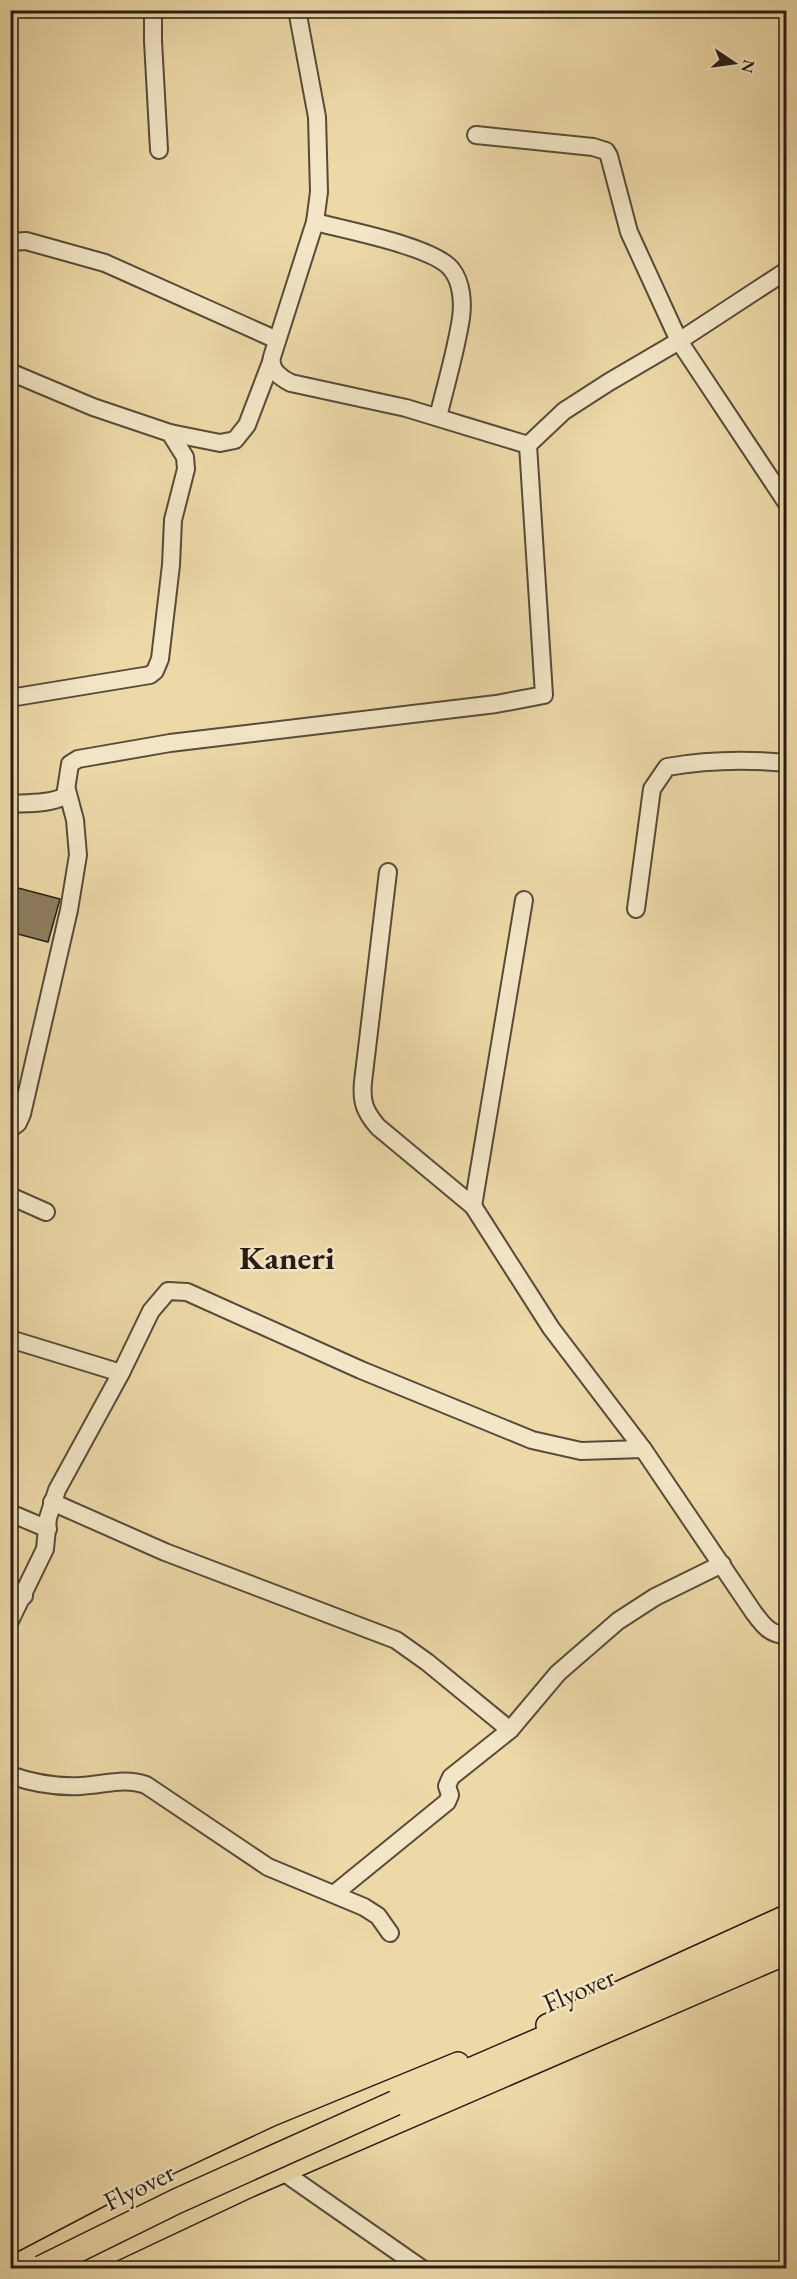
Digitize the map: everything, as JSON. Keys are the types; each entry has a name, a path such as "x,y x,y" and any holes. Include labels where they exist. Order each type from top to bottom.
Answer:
{"highway":[{"name":"Flyover","path":"41,2268 177,2201 394,2103 672,1983 786,1930"},
{"name":"Flyover","path":"394,2103 413,2103 476,2080 786,1941"}],"main road":[{"path":"11,2268 112,2215 255,2148 512,2041 786,1916"},
{"path":"76,2268 282,2173 786,1954"}],"street":[{"path":"153,10 159,150"},
{"path":"10,372 93,407 170,433 220,443 235,440 247,425 315,222 319,192 317,117 297,10"},
{"path":"476,135 593,147 606,151 629,232 680,341 786,502"},
{"path":"315,222 427,252 451,268 458,280 461,317 438,417"},
{"path":"10,242 26,241 105,263 277,340"},
{"path":"528,445 564,411 680,341 786,271"},
{"path":"270,362 280,377 291,383 438,417 528,445"},
{"path":"10,698 150,675 159,667 171,565 173,520 186,469 186,456 170,433"},
{"path":"10,1129 18,1123 22,1114 69,910 78,855 75,820 67,790 70,764 78,759 170,743 496,704 544,695 528,445"},
{"path":"636,909 652,789 667,767 704,760 736,759 786,763"},
{"path":"10,804 59,799 65,796 67,790"},
{"path":"388,872 363,1082 363,1105 368,1115 473,1206 551,1328 643,1449 754,1613 767,1629 778,1635 786,1635"},
{"path":"473,1206 524,900"},
{"path":"10,1196 46,1212"},
{"path":"10,1621 17,1591 45,1549 52,1502 121,1373 151,1311 168,1291 187,1292 361,1370 532,1440 581,1450 643,1449"},
{"path":"10,1340 121,1373"},
{"path":"52,1502 165,1552 396,1640 427,1662 510,1730"},
{"path":"10,1513 48,1529"},
{"path":"334,1894 447,1802 450,1795 447,1786 451,1777 510,1730 558,1672 618,1621 655,1597 722,1564"},
{"path":"10,1775 49,1785 79,1786 124,1780 146,1785 258,1861 378,1916 390,1933"},
{"path":"255,2148 282,2173 421,2268"}],"building":[{"path":"18,888 60,899 48,942 10,932 10,914"}],"district":[{"name":"Kaneri","path":"287,1257"}]}
